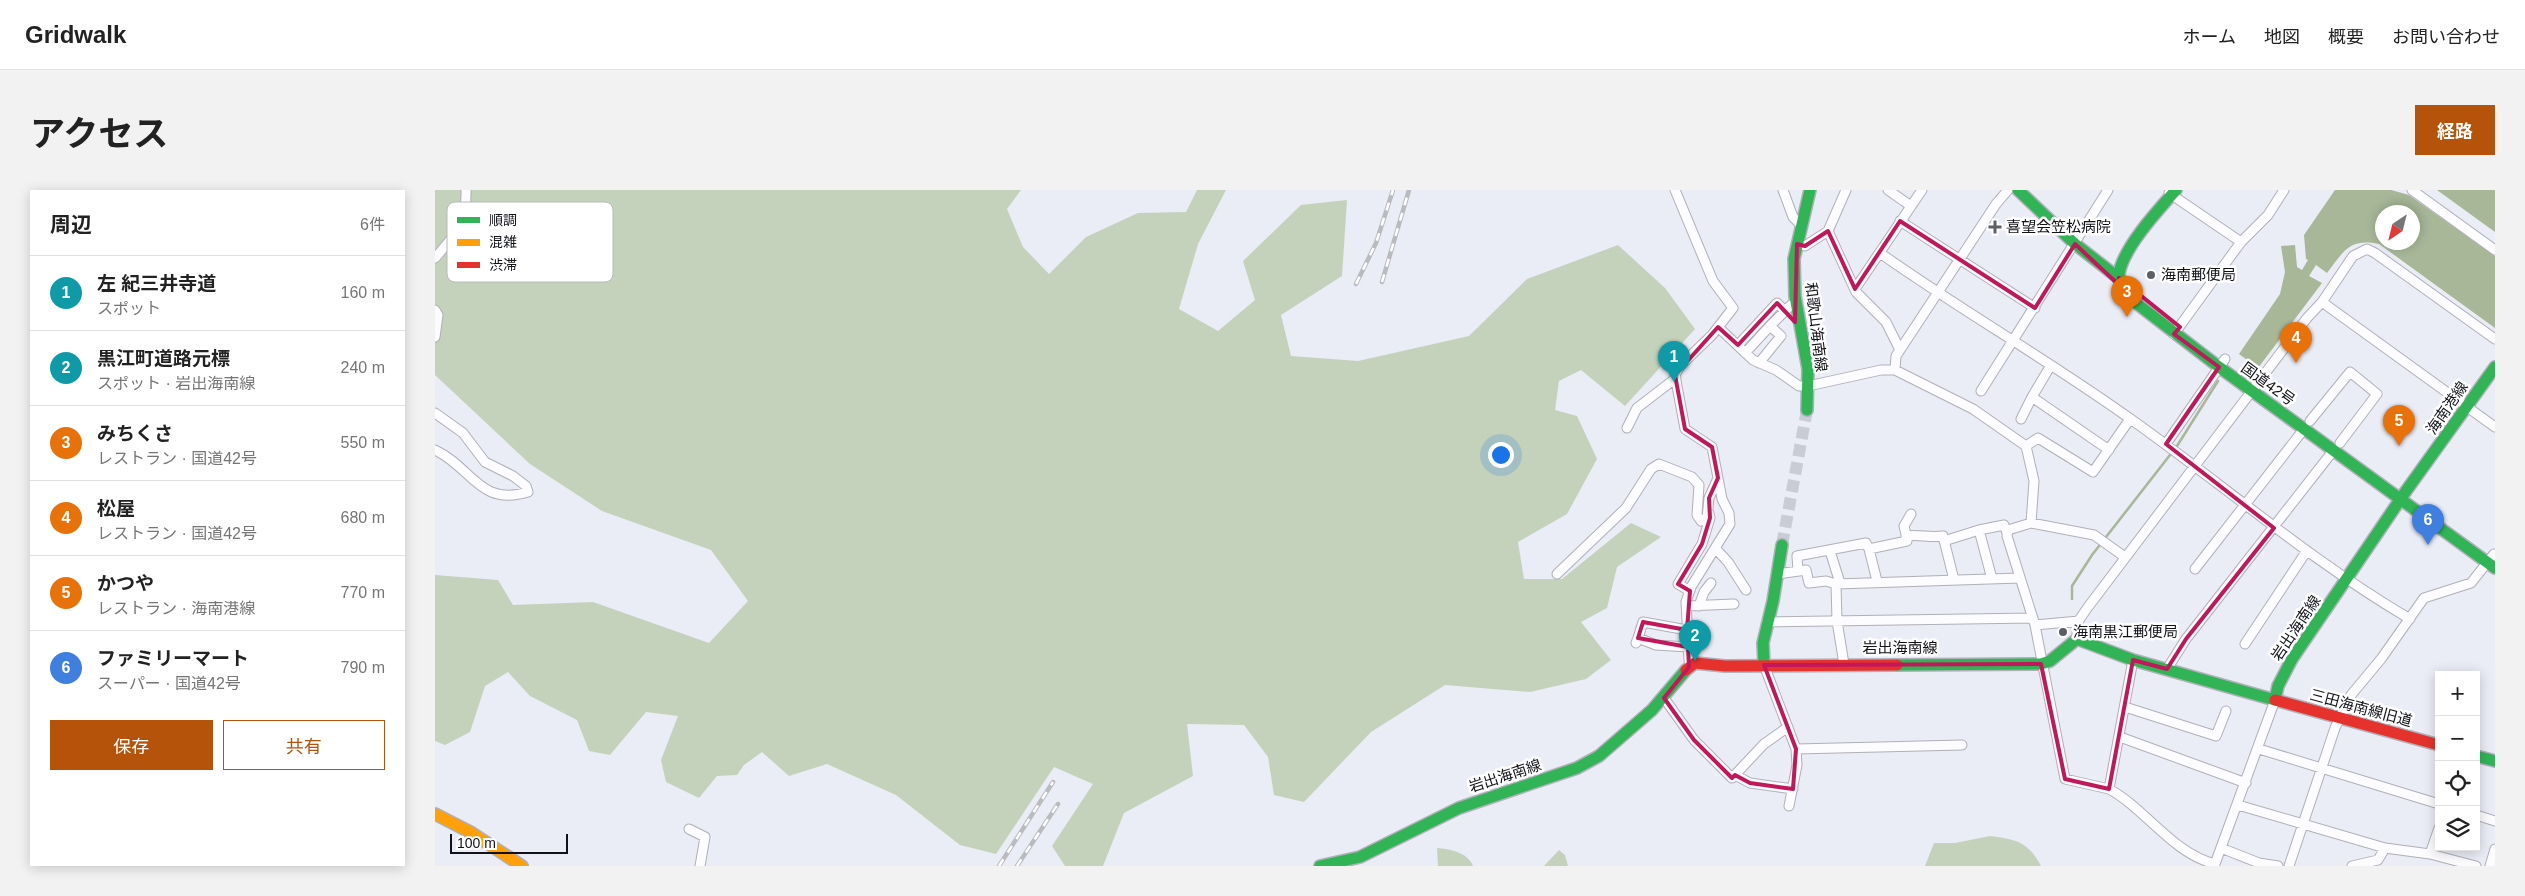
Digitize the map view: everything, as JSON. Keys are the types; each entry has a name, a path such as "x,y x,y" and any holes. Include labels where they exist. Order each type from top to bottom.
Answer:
{"main road":[{"name":"和歌山海南線","path":"1807,410 1806,350 1796,304 1794,259 1810,190"},
{"path":"2018,190 2075,244 2119,278 2134,296"},
{"path":"2119,278 2120,268 2152,217 2173,194 2186,190"},
{"path":"2134,296 2128,279 2131,266 2155,228 2173,194"},
{"path":"2097,261 2108,268 2115,268 2127,256"},
{"path":"2097,261 2113,283 2134,296"},
{"name":"国道42号","path":"2134,296 2336,447 2493,560"},
{"name":"海南港線","path":"2403,496 2495,367"},
{"name":"岩出海南線","path":"2275,700 2285,670 2403,496"},
{"path":"1764,665 1763,643 1782,545"},
{"path":"2041,664 2050,660 2077,639 2133,660 2275,700"},
{"name":"岩出海南線","path":"1320,866 1360,857 1382,848 1459,808 1577,768 1599,756 1664,698 1692,665 2041,664"},
{"name":"三田海南線旧道","path":"2275,700 2435,744"},
{"path":"2480,757 2495,761"},
{"path":"437,819 473,833 522,866"}],"street":[{"path":"1783,190 1793,217 1801,225"},
{"path":"1797,244 1805,246 1828,231 1845,190"},
{"path":"1888,190 1911,206"},
{"path":"1855,289 1922,190"},
{"path":"1895,370 1896,356 1996,204 2008,190"},
{"path":"1981,391 2108,190"},
{"path":"2177,330 2241,242 2268,215 2284,190"},
{"path":"2412,190 2495,250"},
{"path":"1678,191 1713,281 1733,308 1718,327 1680,366 1676,378 1685,428 1712,447 1730,524 1690,591 1687,606 1687,630 1689,661 1692,665"},
{"path":"2173,194 2241,242"},
{"path":"1901,221 1959,261 2035,308"},
{"path":"1828,231 1855,289 1886,322 1900,350"},
{"path":"435,258 447,243"},
{"path":"2077,639 2079,621 2125,557 2307,318 2322,302 2353,256 2367,249 2495,339"},
{"path":"1880,253 1937,294 2051,365 2130,419 2166,444 2306,552 2410,619"},
{"path":"2322,302 2495,427"},
{"path":"1737,345 1777,303 1785,311"},
{"path":"1745,353 1791,305 1796,304"},
{"path":"435,310 438,314 435,337"},
{"path":"1759,363 1781,336 1770,326"},
{"path":"1718,327 1745,353 1759,363 1776,370 1799,386 1808,386 1881,370 1895,370 1973,409 2026,446 2034,481 2031,523"},
{"path":"2166,444 2222,363"},
{"path":"2021,419 2031,397 2051,365"},
{"path":"2167,669 2185,639 2274,528 2377,394 2350,372 2195,569"},
{"path":"1627,428 1637,408 1676,378"},
{"path":"2031,397 2109,450"},
{"path":"435,413 463,433 485,462 513,476 526,486 528,492 516,496 500,495 483,489 457,464 435,450"},
{"path":"2026,446 2038,438 2093,472 2130,419"},
{"path":"1557,574 1626,508 1651,469 1659,464 1692,477 1699,485 1697,515 1701,522 1707,518 1709,498 1718,478"},
{"path":"1690,591 1678,584 1702,544 1710,518 1708,508"},
{"path":"1907,538 1904,526 1911,514"},
{"path":"2007,533 2008,530 2031,523 2094,535 2125,557"},
{"path":"1944,541 1979,530 2004,525 2034,621 2065,779 2109,789 2122,796 2145,818 2208,864 2215,864 2259,749 2275,700"},
{"path":"1979,530 1992,579"},
{"path":"1869,549 1918,534 1928,538 1943,536 1954,580"},
{"path":"1798,571 1797,556 1867,543 1877,581"},
{"path":"1716,549 1728,562 1746,590"},
{"path":"1830,551 1838,583 1837,621 1844,664"},
{"path":"2245,644 2306,552"},
{"path":"2289,866 2321,768 2340,717 2351,695 2424,598 2471,583 2493,560"},
{"path":"1777,574 1806,570 1809,583 1826,581 1838,583 2020,578"},
{"path":"1699,606 1704,592 1711,583"},
{"path":"1687,606 1734,604"},
{"path":"1633,621 1687,630"},
{"path":"1767,622 2079,621"},
{"path":"1643,622 1637,641 1656,645 1688,647"},
{"path":"2109,789 2133,660"},
{"path":"1764,665 1796,749 1797,765 1789,806"},
{"path":"1664,698 1709,756 1731,778 1761,746 1788,728"},
{"path":"2125,707 2216,736 2226,711"},
{"path":"2120,737 2246,783"},
{"path":"1796,749 1963,744"},
{"path":"2259,749 2435,803"},
{"path":"1735,775 1750,783 1793,789"},
{"path":"2238,805 2385,848 2431,854 2457,863 2476,866"},
{"path":"2480,816 2495,821"},
{"path":"689,829 705,837 700,866"},
{"path":"2431,854 2435,841"},
{"path":"2221,848 2259,863 2278,866"},
{"path":"2352,866 2378,860 2385,848"},
{"path":"2490,866 2495,849"}],"highlighted area":[{"path":"1900,221 2035,308 2075,244 2120,286 2119,278 2180,327 2174,334 2219,367 2166,444 2274,528 2186,639 2167,669 2133,660 2109,789 2065,779 2041,664 1764,665 1796,749 1793,789 1750,783 1735,775 1732,778 1694,740 1664,698 1689,667 1688,647 1638,638 1643,622 1687,630 1690,591 1678,584 1702,544 1710,518 1709,498 1718,478 1712,447 1685,429 1675,375 1718,327 1738,345 1777,303 1795,322 1797,244 1805,246 1828,231 1855,289"}],"shaded area":[{"path":"435,190 1021,190 1007,209 1023,247 1049,274 1086,237 1138,213 1186,212 1197,190 1226,190 1198,244 1179,309 1218,331 1255,300 1243,261 1301,205 1347,200 1342,276 1281,315 1291,356 1358,361 1469,336 1527,279 1618,245 1665,288 1695,329 1625,406 1581,370 1559,381 1555,410 1577,416 1597,459 1567,514 1518,542 1524,579 1562,579 1631,523 1661,537 1617,567 1607,608 1581,622 1611,660 1586,679 1530,692 1445,685 1371,732 1304,802 1274,795 1268,757 1244,725 1187,724 1193,776 1124,813 1103,866 1065,866 1052,846 1093,784 1054,767 996,854 960,845 896,795 827,764 789,776 762,752 744,765 737,775 717,776 699,798 666,782 661,760 678,716 646,712 610,755 589,751 577,720 530,696 508,672 485,686 470,732 445,745 435,741 435,575 498,580 513,605 593,602 709,643 748,601 711,550 602,511 530,464 435,375"},
{"path":"2335,190 2391,190 2409,195 2495,256 2495,328 2387,250 2420,250 2420,205 2375,205 2375,244 2361,243 2348,248 2327,273 2316,265 2309,276 2322,283 2258,368 2239,354 2280,294 2285,272 2281,246 2295,245 2297,267 2302,270 2308,260 2306,259 2304,235"},
{"path":"2437,190 2495,190 2495,232"},
{"path":"1990,836 2014,840 2020,843 2031,852 2041,866 1925,866 1934,843 1955,843"},
{"path":"1437,848 1463,854 1471,861 1473,866 1438,866"},
{"path":"1559,850 1565,855 1568,866 1544,866"}],"waterway":[{"path":"2072,599 2072,586 2092,555 2177,446 2218,381"}],"tunnel":[{"path":"1782,545 1807,410"}],"railway":[{"path":"1356,284 1376,243 1393,190"},
{"path":"1382,282 1409,190"},
{"path":"999,866 1053,782"},
{"path":"1017,866 1058,804"}],"traffic: fast":[{"path":"1807,410 1808,369 1795,296 1794,259 1810,190"},
{"path":"2018,190 2075,244 2125,283"},
{"path":"2176,190 2142,230 2127,253 2119,274 2121,286 2127,296 2219,367 2495,568"},
{"path":"2406,491 2495,367"},
{"path":"1897,665 2041,664 2050,661 2077,639 2133,660 2275,700 2278,686 2292,659 2406,491"},
{"path":"1764,665 1763,643 1773,601 1782,545"},
{"path":"1320,866 1360,857 1459,808 1577,768 1599,756 1652,710 1686,670"},
{"path":"2480,757 2495,761"}],"traffic: slow":[{"path":"435,814 472,833 522,866"}],"traffic: jam":[{"path":"1686,670 1695,663 1725,666 1897,665"},
{"path":"2275,700 2435,744"}],"place":[{"name":"喜望会笠松病院","path":"1995,227"},
{"name":"海南郵便局","path":"2151,275"},
{"name":"みちくさ","path":"2127,317"},
{"name":"松屋","path":"2296,363"},
{"name":"左 紀三井寺道","path":"1674,382"},
{"name":"かつや","path":"2399,446"},
{"name":"ファミリーマート","path":"2428,545"},
{"name":"海南黒江郵便局","path":"2063,632"},
{"name":"黒江町道路元標","path":"1695,661"}]}
